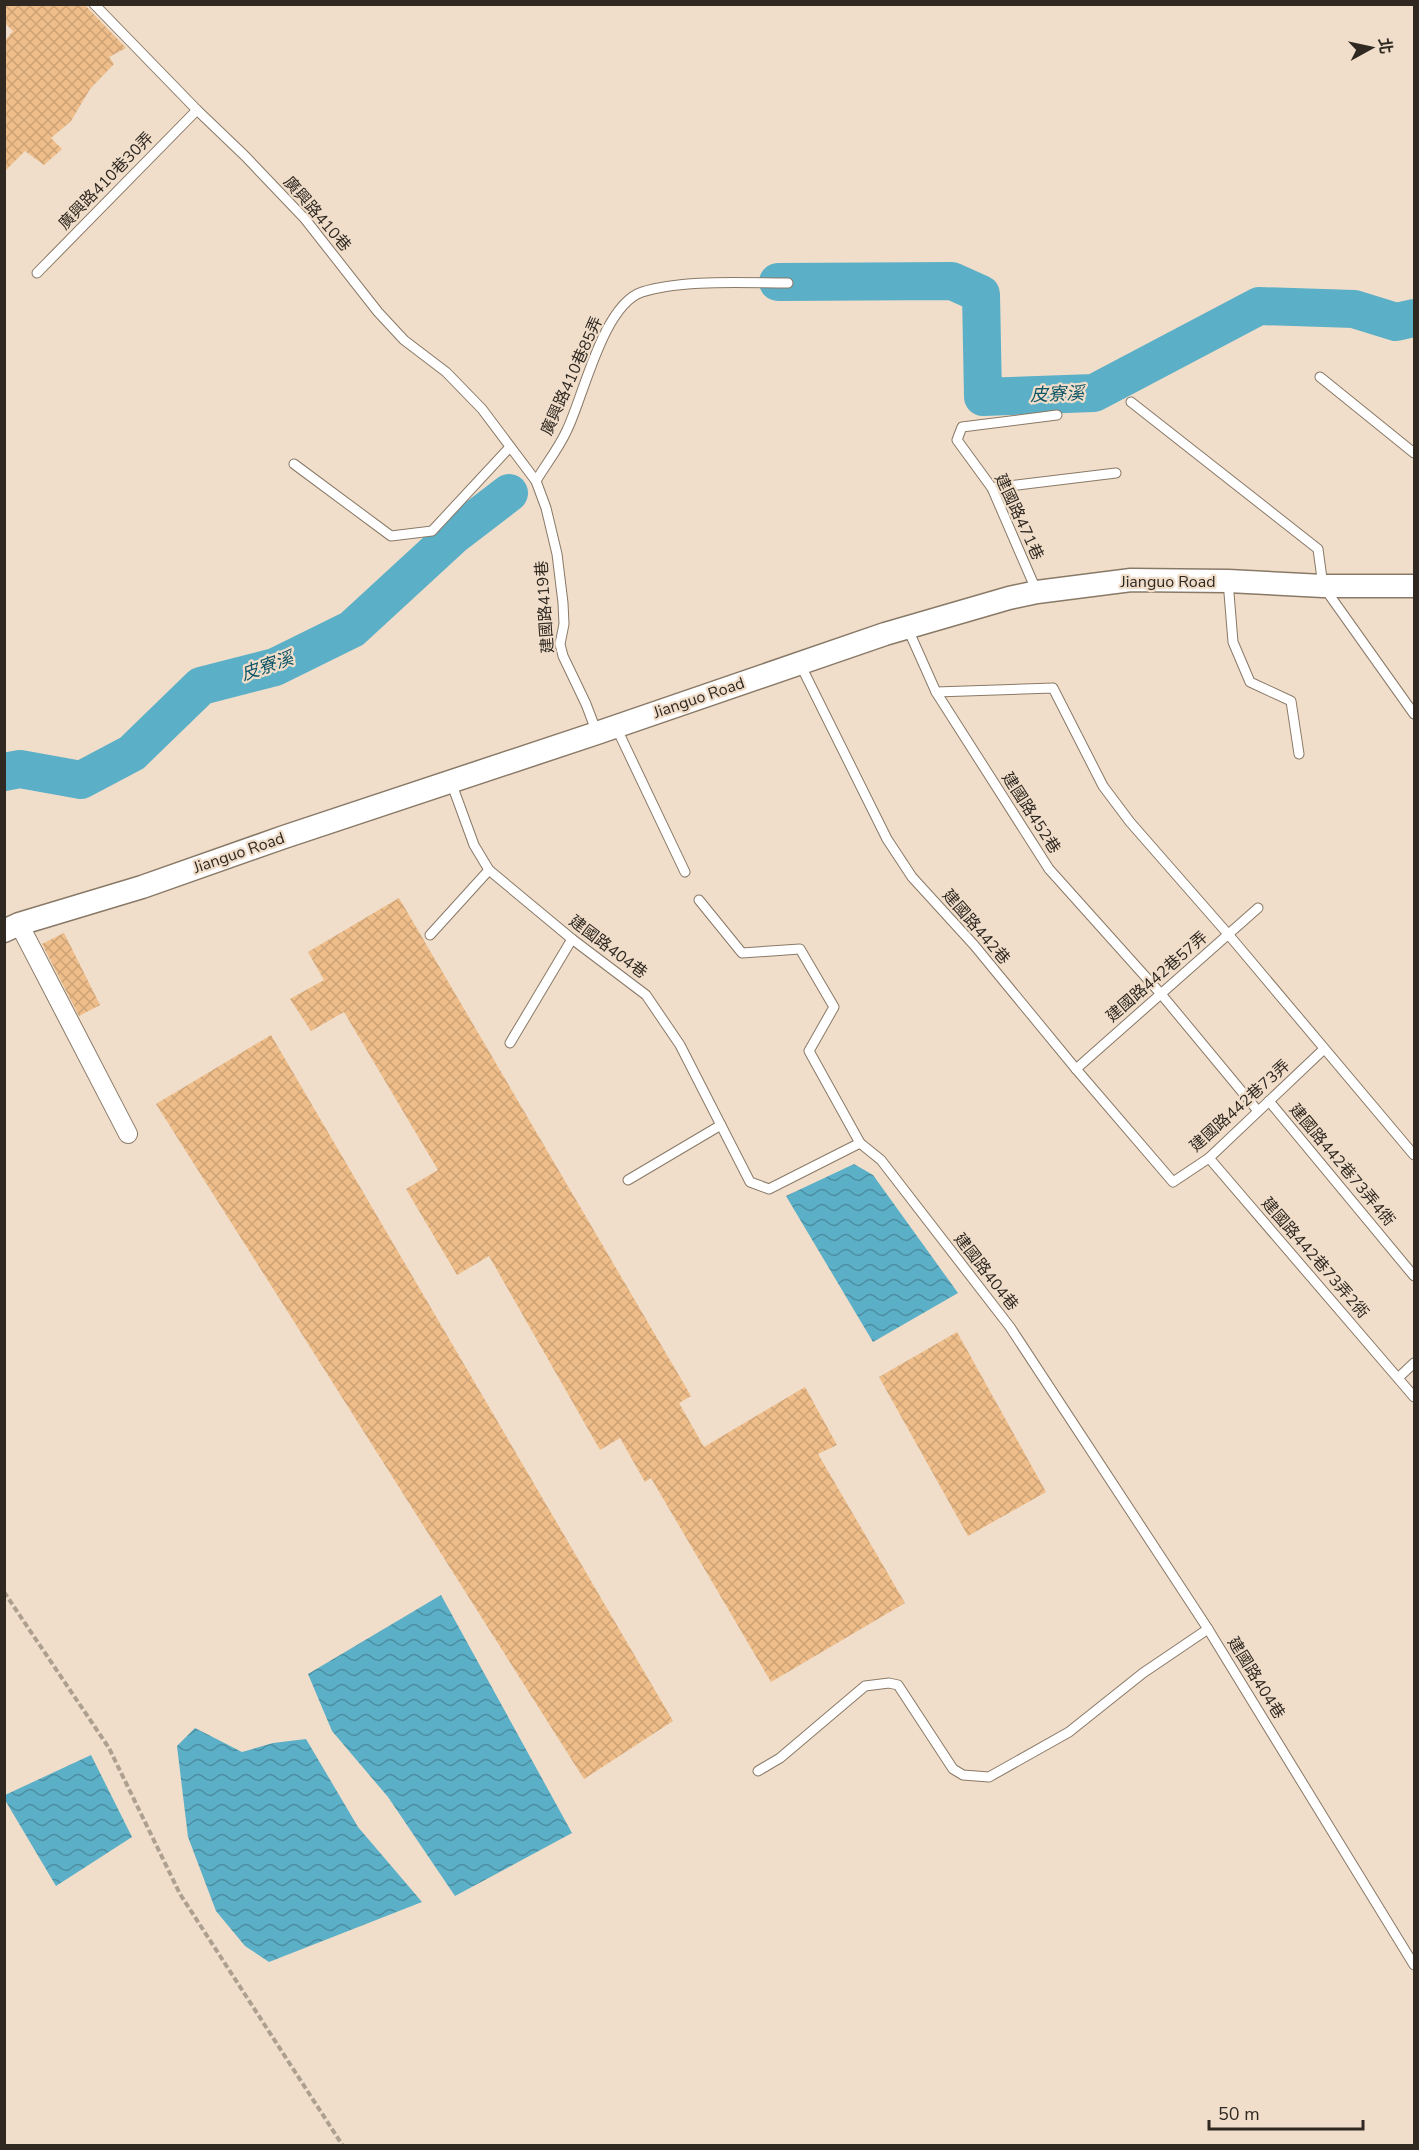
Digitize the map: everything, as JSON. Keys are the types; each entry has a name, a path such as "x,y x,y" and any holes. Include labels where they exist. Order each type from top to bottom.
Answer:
{"street":[{"name":"Jianguo Road","path":"12,928 142,887 799,663 970,608 1037,592 1131,580 1228,581 1323,586 1414,585"},
{"path":"12,928 128,1134"}],"lane":[{"name":"廣興路410巷","path":"94,4 305,219 378,312 404,340 446,372 482,409 510,447"},
{"name":"廣興路410巷30弄","path":"37,273 197,110"},
{"name":"廣興路410巷85弄","path":"536,481 567,431 607,326 621,307 640,293 676,285 788,282"},
{"path":"1320,377 1414,453"},
{"path":"1131,402 1318,549 1323,586 1414,714"},
{"name":"建國路471巷","path":"1037,592 992,488 957,440 962,427 1057,415"},
{"path":"294,464 391,536 432,531 510,447"},
{"name":"建國路419巷","path":"510,447 536,481 546,508 557,554 563,603 564,624 560,644 563,656 586,704 607,730 685,872"},
{"path":"992,488 1116,473"},
{"path":"1228,581 1233,642 1250,682 1292,701 1299,754"},
{"name":"建國路452巷","path":"907,627 936,692 1049,869 1161,994 1258,1111"},
{"name":"建國路442巷","path":"799,663 886,839 912,877 974,945 1173,1182"},
{"path":"936,692 1053,688 1103,786 1130,822 1228,934 1414,1155"},
{"name":"建國路404巷","path":"451,782 474,845 489,870 572,939 646,995 680,1045 750,1182 769,1189 860,1143 881,1160 1010,1328 1208,1629 1414,1965"},
{"path":"430,935 489,870"},
{"path":"699,900 742,953 800,949 834,1007 809,1051 860,1143"},
{"name":"建國路442巷57弄","path":"1076,1069 1258,908"},
{"path":"510,1043 572,939"},
{"name":"建國路442巷73弄","path":"1173,1182 1209,1158 1324,1049"},
{"name":"建國路442巷73弄4衖","path":"1269,1101 1414,1276"},
{"path":"628,1180 721,1125"},
{"name":"建國路442巷73弄2衖","path":"1209,1158 1414,1397"},
{"path":"1398,1378 1414,1363"},
{"path":"758,1771 780,1758 865,1686 889,1683 898,1684 953,1769 963,1775 989,1777 1069,1732 1143,1673 1208,1629"}],"path":[{"path":"4,1592 109,1748 180,1894 344,2145"}],"water":[{"path":"854,1164 873,1175 958,1293 873,1342 786,1196"},
{"path":"441,1595 572,1833 455,1896 388,1797 332,1731 308,1674"},
{"path":"195,1728 242,1752 273,1743 306,1739 358,1827 422,1902 269,1962 245,1946 216,1911 188,1837 177,1746"},
{"path":"91,1755 132,1837 56,1886 5,1800 5,1795"}],"building":[{"path":"4,4 84,4 126,48 109,57 114,64 90,89 71,121 51,138 62,149 44,165 25,151 4,172 4,42 13,31 4,22"},
{"path":"399,898 691,1396 679,1403 704,1447 805,1387 837,1445 818,1454 905,1603 771,1682 651,1478 645,1482 620,1438 600,1450 489,1256 457,1275 406,1189 438,1170 344,1012 311,1031 290,999 324,980 308,952"},
{"path":"64,933 100,1005 79,1016 42,944"},
{"path":"271,1035 673,1721 584,1779 156,1104"},
{"path":"957,1332 1046,1492 968,1536 879,1377"}],"waterway":[{"name":"皮寮溪","path":"778,282 952,281 981,294 983,397 1094,393 1259,306 1354,309 1396,322 1414,318"},
{"name":"皮寮溪","path":"4,772 20,769 81,780 132,753 201,686 275,667 352,629 453,536 509,493"}]}
